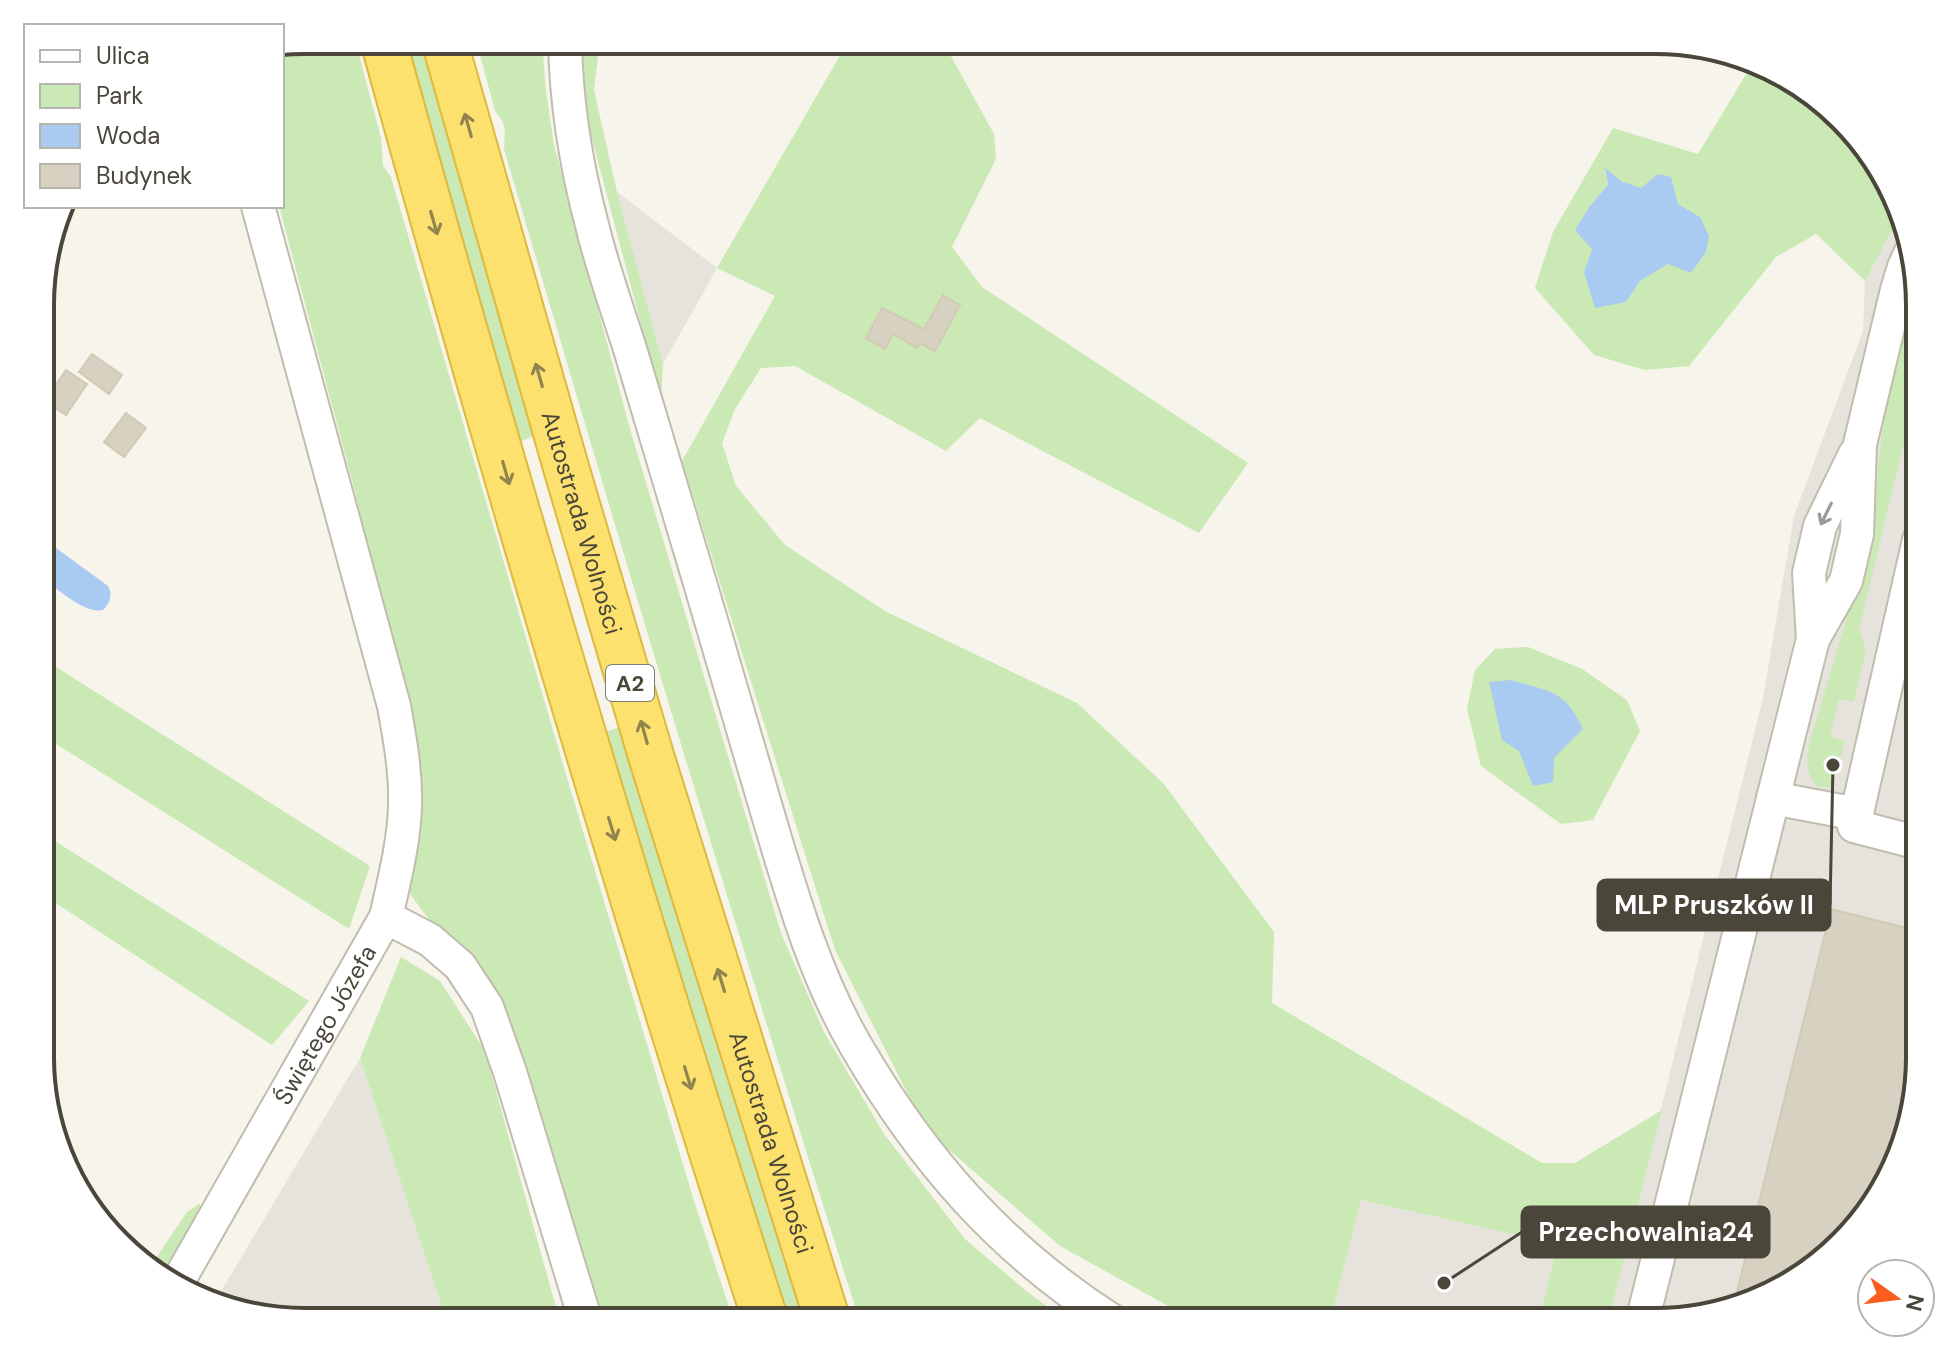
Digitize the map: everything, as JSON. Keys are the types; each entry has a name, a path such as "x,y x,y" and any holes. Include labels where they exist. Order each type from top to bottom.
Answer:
{"highway":[{"name":"A2","path":"387,54 562,664 694,1100 761,1307"},
{"name":"Autostrada Wolności","path":"448,54 652,759 823,1307"}],"street":[{"path":"566,54 568,96 592,227 666,465 791,891 819,970 854,1043 892,1105 935,1165 1008,1241 1092,1308"},
{"name":"Świętego Józefa","path":"182,1275 386,917 398,863 405,807 403,763 390,691 259,208"},
{"path":"1646,1308 1813,639 1809,573 1820,526 1860,444 1903,269"},
{"path":"1905,602 1854,826 1905,839"},
{"path":"1773,798 1857,814"},
{"path":"386,917 430,940 460,966 487,1007 510,1072 582,1307"}],"shaded area":[{"path":"617,192 717,268 663,364"},
{"path":"1894,227 1905,288 1905,1074 1901,1106 1893,1138 1872,1183 1844,1223 1795,1266 1766,1282 1720,1299 1688,1306 1611,1308 1763,698 1794,516 1863,331 1865,281"},
{"path":"360,1058 442,1307 272,1306 220,1293"},
{"path":"1361,1200 1557,1244 1542,1308 1334,1308"}],"green space":[{"path":"359,54 381,138 383,166 391,177 562,761 695,1204 729,1307 599,1307 526,1076 434,926 410,894 420,760 354,488 280,208 284,208 284,55"},
{"path":"399,54 435,54 539,434 516,443"},
{"path":"480,54 543,54 554,145 630,429 781,933 824,1032 884,1134 965,1239 1049,1308 855,1307 634,590 504,149 503,122 495,111"},
{"path":"580,54 598,54 594,90 617,192 663,364 661,400 582,101"},
{"path":"841,54 950,54 994,134 996,159 952,247 982,287 1248,463 1199,533 980,418 946,451 795,366 761,368 735,409 722,443 736,486 785,545 885,611 1077,703 1163,783 1274,932 1272,1003 1542,1163 1575,1163 1662,1110 1612,1308 1542,1308 1557,1244 1361,1200 1334,1308 1171,1308 1060,1246 926,1130 835,950 682,461 775,296 717,268"},
{"path":"1747,72 1781,88 1808,106 1844,139 1864,165 1894,227 1865,281 1816,234 1776,257 1689,366 1645,370 1594,355 1535,288 1553,232 1613,128 1698,154","holes":["1605,170 1621,181 1678,204 1700,217 1668,264 1640,281 1626,302 1584,272 1592,249 1590,206 1608,185"]},
{"path":"1905,314 1905,438 1859,629 1866,649 1854,702 1839,699 1830,736 1845,741 1830,787 1819,787 1809,772 1810,741 1870,540 1887,390"},
{"path":"1528,647 1582,669 1627,700 1640,731 1593,820 1561,824 1481,766 1467,709 1475,670 1495,649"},
{"path":"54,666 370,866 349,929 55,743"},
{"path":"623,726 810,1307 776,1307 602,733"},
{"path":"55,841 309,1001 272,1045 55,902"},
{"path":"401,957 440,981 485,1051 556,1307 442,1307 360,1058"},
{"path":"200,1203 201,1219 172,1269 156,1258 187,1212"}],"water":[{"path":"1605,168 1621,181 1641,188 1658,174 1671,177 1678,204 1700,217 1709,236 1706,252 1691,273 1668,264 1640,281 1626,302 1595,308 1584,272 1592,249 1575,230 1608,185"},
{"path":"54,547 108,586 110,599 103,610 96,610 80,605 54,587"},
{"path":"1511,680 1555,694 1569,706 1583,729 1554,758 1553,782 1533,786 1519,751 1502,740 1489,682"}],"building":[{"path":"943,295 960,305 935,351 920,343 917,348 893,334 885,349 866,338 882,308 924,329"},
{"path":"92,354 122,375 109,394 79,372"},
{"path":"66,370 87,384 66,415 54,407 54,388"},
{"path":"126,413 146,428 124,457 104,442"},
{"path":"1831,909 1905,928 1905,1074 1901,1106 1887,1153 1854,1210 1821,1246 1795,1266 1736,1295"}],"place":[{"name":"MLP Pruszków II","path":"1833,765"},
{"name":"Przechowalnia24","path":"1444,1283"}]}
